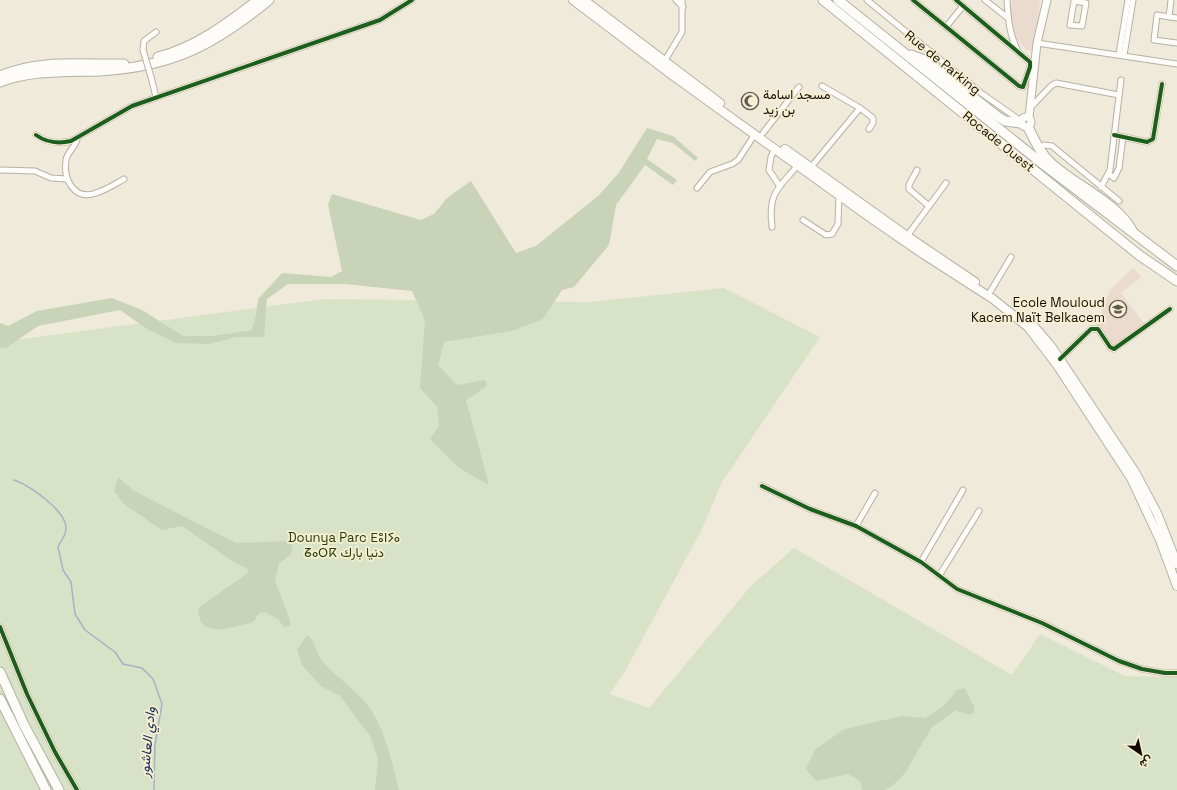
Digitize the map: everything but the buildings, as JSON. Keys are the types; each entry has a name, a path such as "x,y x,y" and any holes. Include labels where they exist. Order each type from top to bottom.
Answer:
{"highway":[{"path":"0,76 31,66 52,64 128,63 162,56 196,42 228,22 258,0"},
{"path":"0,82 43,73 133,68 175,58 192,52 220,37 269,0"},
{"name":"Rocade Ouest","path":"823,0 1139,255 1177,281"},
{"name":"Rocade Ouest","path":"838,0 908,54 1048,168 1134,235 1177,266"},
{"path":"908,54 927,61 1005,121 1025,122 1039,148 1051,163 1124,218 1134,235"},
{"path":"0,672 24,725 59,790"},
{"path":"0,699 46,790"}],"main road":[{"path":"573,0 672,75 745,124 812,166 907,236 1017,310 1030,322 1048,342 1060,359 1135,472 1157,513 1177,564"},
{"path":"584,0 745,124"},
{"path":"759,133 775,148 839,195 923,254 1004,308 1033,332 1116,453 1131,478 1160,540 1177,586"}],"street":[{"path":"36,135 47,142 54,143 77,139 121,111 380,20 412,0"},
{"path":"676,0 682,7"},
{"path":"664,62 682,32 682,0"},
{"name":"Rue de Parking","path":"867,0 981,93 1025,122"},
{"path":"912,0 1019,86 1023,87 1030,67 1030,62 956,0"},
{"path":"985,0 1008,18"},
{"path":"1007,0 1008,18 1012,39 1019,53"},
{"path":"1025,122 1030,108 1037,43 1047,0"},
{"path":"1122,55 1128,0"},
{"path":"1122,55 1133,0"},
{"path":"1169,17 1171,0"},
{"path":"1074,1 1080,1 1086,3 1082,26 1070,25 1074,1"},
{"path":"946,27 963,6"},
{"path":"1177,18 1158,15 1154,40 1177,43"},
{"path":"156,32 144,41 143,50 156,98"},
{"path":"1037,43 1177,64"},
{"path":"1101,186 1109,174 1121,80"},
{"path":"1030,108 1050,86 1056,84 1119,95"},
{"path":"1114,135 1147,142 1153,139 1162,84"},
{"path":"822,86 860,108 873,119 868,129"},
{"path":"697,188 710,172 732,164 738,160 799,87"},
{"path":"812,166 860,108"},
{"path":"1109,174 1114,178 1118,173 1123,137"},
{"path":"77,139 76,145 66,157 67,179 72,188 82,194 89,195 124,179"},
{"path":"1039,148 1044,145 1052,146 1119,201"},
{"path":"775,148 771,157 769,170 779,185"},
{"path":"772,227 771,206 779,185 798,165"},
{"path":"0,170 35,172 51,178 67,179"},
{"path":"917,170 909,185 909,189 929,206"},
{"path":"907,236 946,184"},
{"path":"803,220 826,235 832,234 838,224 839,195"},
{"path":"990,292 1011,257"},
{"path":"1060,359 1091,329 1098,329 1110,347 1114,349 1170,309"},
{"path":"762,486 810,509 856,526 921,562 957,589 1042,623 1119,661 1142,669 1165,673 1177,672"},
{"path":"921,562 963,490"},
{"path":"856,526 875,493"},
{"path":"939,576 979,511"},
{"path":"0,627 32,705 55,752 77,790"}],"shaded area":[{"path":"1012,0 1040,0 1034,50 1027,50 1007,30"},
{"name":"Ecole Mouloud Kacem Naït Belkacem","path":"1133,268 1141,277 1121,293 1146,326 1113,349 1096,326 1110,290"}],"green space":[{"path":"647,128 673,136 698,158 695,161 673,143 657,139 647,159 677,180 673,185 645,165 616,205 609,245 574,287 562,290 543,319 512,331 444,342 438,365 457,385 485,380 487,386 466,400 489,485 459,468 430,439 439,426 437,407 420,388 425,320 412,291 345,284 288,284 267,299 264,337 236,337 209,344 176,343 147,329 120,310 38,326 6,348 0,348 0,323 8,326 37,311 112,298 142,310 183,336 213,336 252,330 258,299 282,273 331,277 342,271 328,205 332,194 421,220 434,214 447,198 471,181 516,253 536,246 598,196 618,174"},
{"name":"Dounya Parc ⴹⵓⵏⵢⴰ ⵒⴰⵔⴽ دنيا بارك","path":"724,288 820,337 722,482 702,529 625,671 610,694 649,708 751,586 794,548 1012,675 1040,634 1125,676 1177,677 1177,790 0,790 0,342 324,299 590,302"},
{"path":"118,477 134,491 236,543 289,541 292,551 288,557 279,563 275,581 290,620 290,626 284,627 278,619 265,612 258,614 255,620 251,623 225,629 212,629 206,627 201,622 198,608 248,573 248,569 232,561 182,526 162,530 125,505 114,491"},
{"path":"307,635 314,643 322,661 365,702 372,711 378,722 390,755 399,790 375,790 378,759 370,736 340,696 321,686 302,665 297,650"},
{"path":"965,688 974,707 974,713 968,715 956,710 932,727 905,773 891,787 884,790 862,790 860,781 848,774 816,781 806,769 815,750 844,729 902,716 925,718 945,705 957,690"}],"waterway":[{"name":"وادي العاشور","path":"14,480 28,487 45,499 60,513 64,520 66,533 58,547 63,570 71,582 75,614 85,630 115,652 123,664 142,668 153,679 162,704 155,745 154,790"}],"cycle path":[{"path":"36,135 44,140 53,142 71,141 132,106 380,20 412,0"},
{"path":"913,0 1019,86 1023,87 1030,67 1030,62 956,0"},
{"path":"1114,135 1147,142 1153,139 1162,84"},
{"path":"1060,359 1091,329 1098,329 1110,347 1114,349 1170,309"},
{"path":"762,486 810,509 856,526 921,562 957,589 1042,623 1119,661 1142,669 1165,673 1177,673"},
{"path":"0,627 27,694 55,752 77,790"}],"place":[{"name":"مسجد اسامة بن زيد","path":"750,101"},
{"name":"Ecole Mouloud Kacem Naït Belkacem","path":"1118,309"}]}
